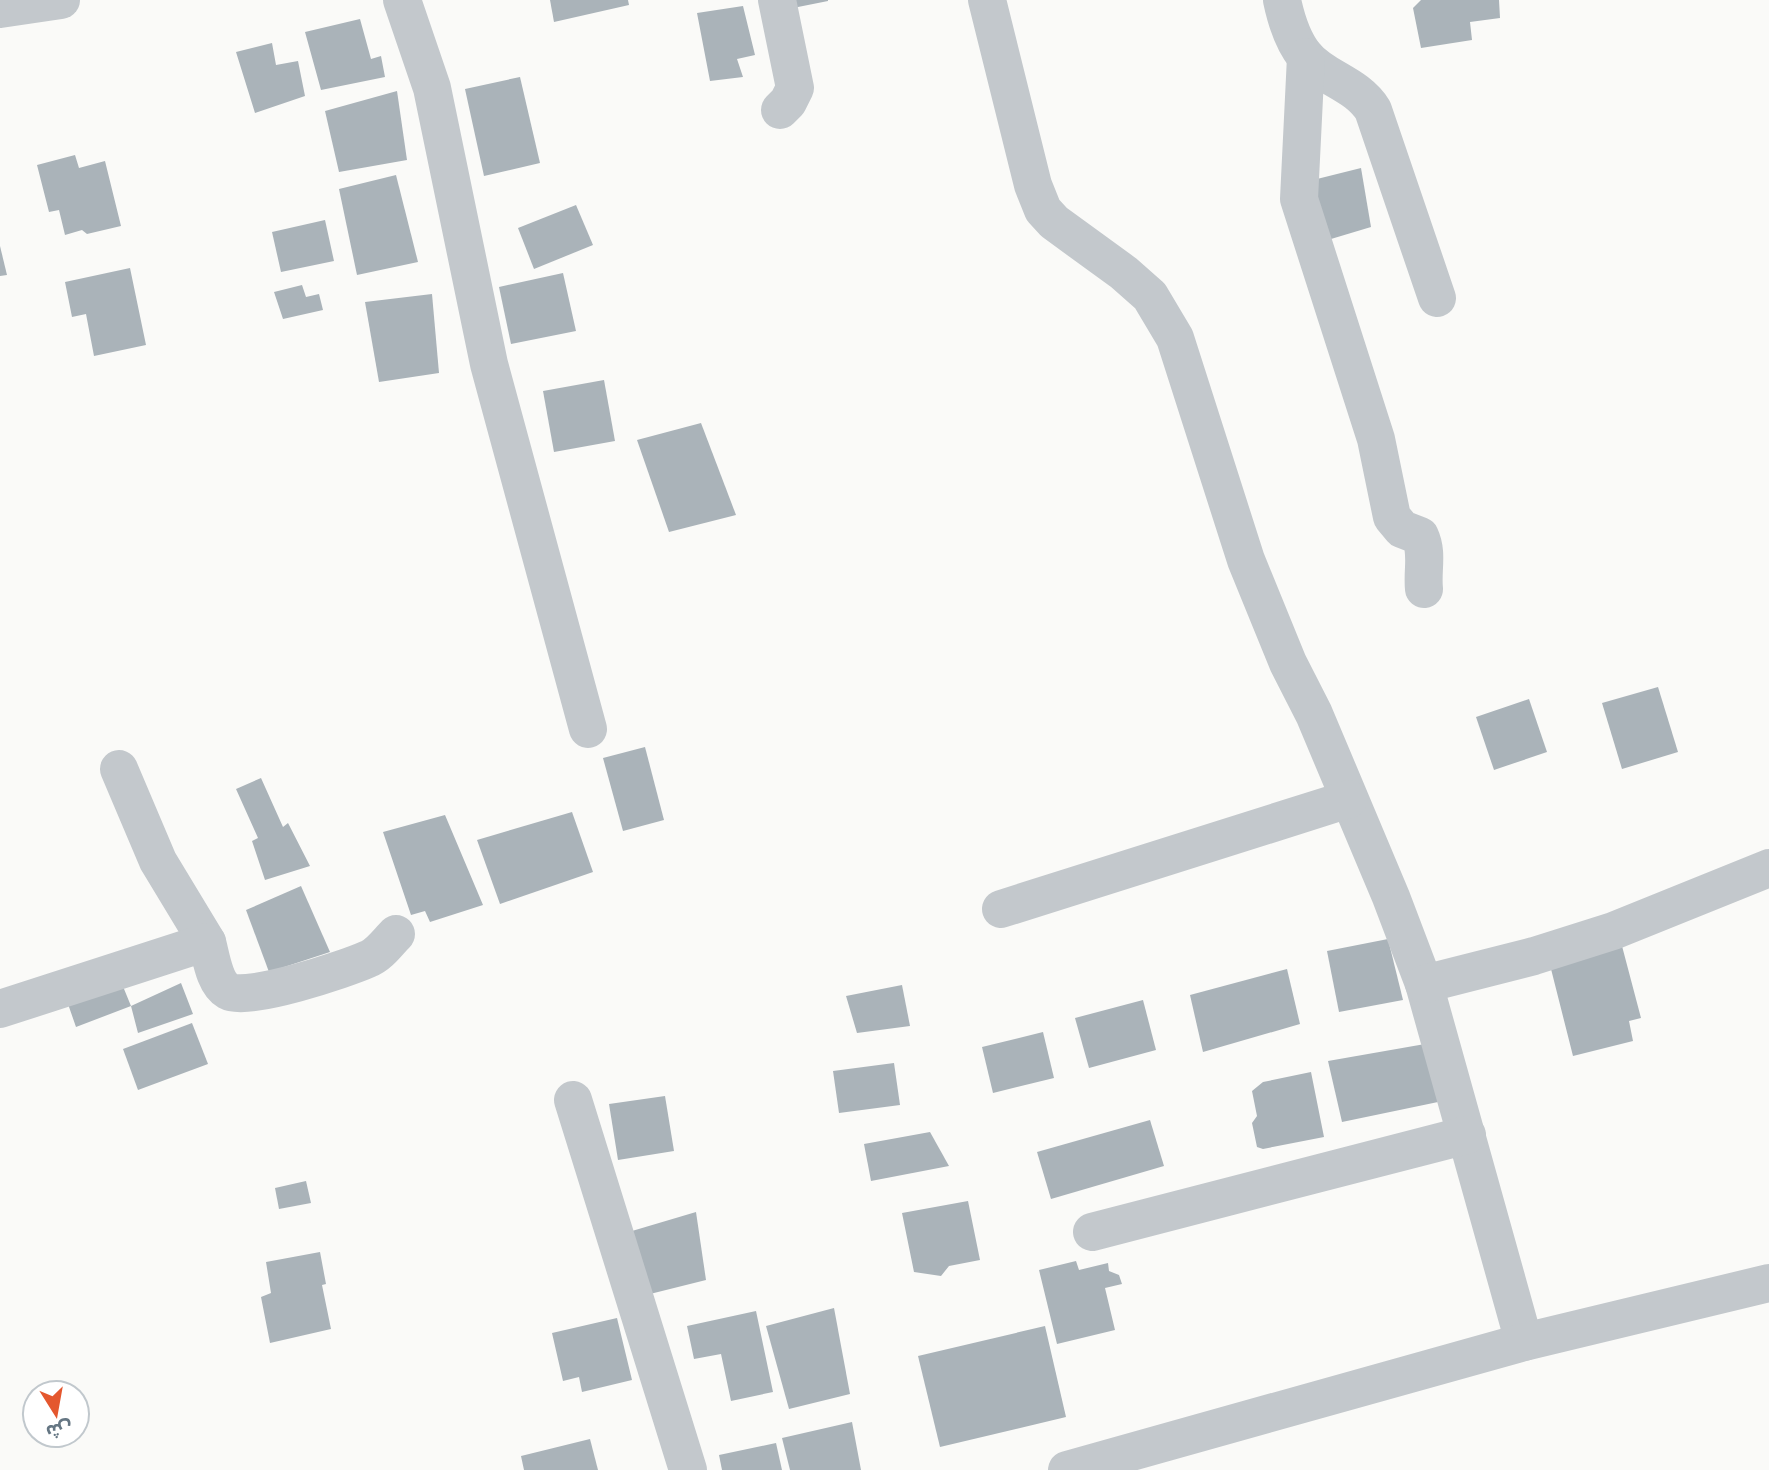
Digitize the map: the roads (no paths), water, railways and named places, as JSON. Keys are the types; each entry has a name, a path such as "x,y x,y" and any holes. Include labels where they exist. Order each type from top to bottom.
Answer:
{"street":[{"path":"0,9 61,0"},
{"path":"402,0 435,101 489,363 588,729"},
{"path":"777,0 794,88 788,102 780,110"},
{"path":"987,0 1037,196 1054,222 1124,272 1150,296 1175,338 1254,582 1391,897 1424,984 1524,1342"},
{"path":"1282,0 1290,28 1306,57 1353,87 1365,97 1373,110 1437,298"},
{"path":"1306,57 1299,199 1376,439 1392,517 1402,529 1420,536 1426,548 1422,571 1424,589"},
{"path":"119,769 158,861 207,942 225,990 236,994 275,989 371,958 396,934"},
{"path":"1001,909 1349,799"},
{"path":"1424,984 1534,956 1613,931 1769,868"},
{"path":"0,1009 207,942"},
{"path":"573,1100 688,1470"},
{"path":"1092,1232 1467,1135"},
{"path":"1067,1470 1524,1342 1769,1283"}]}
